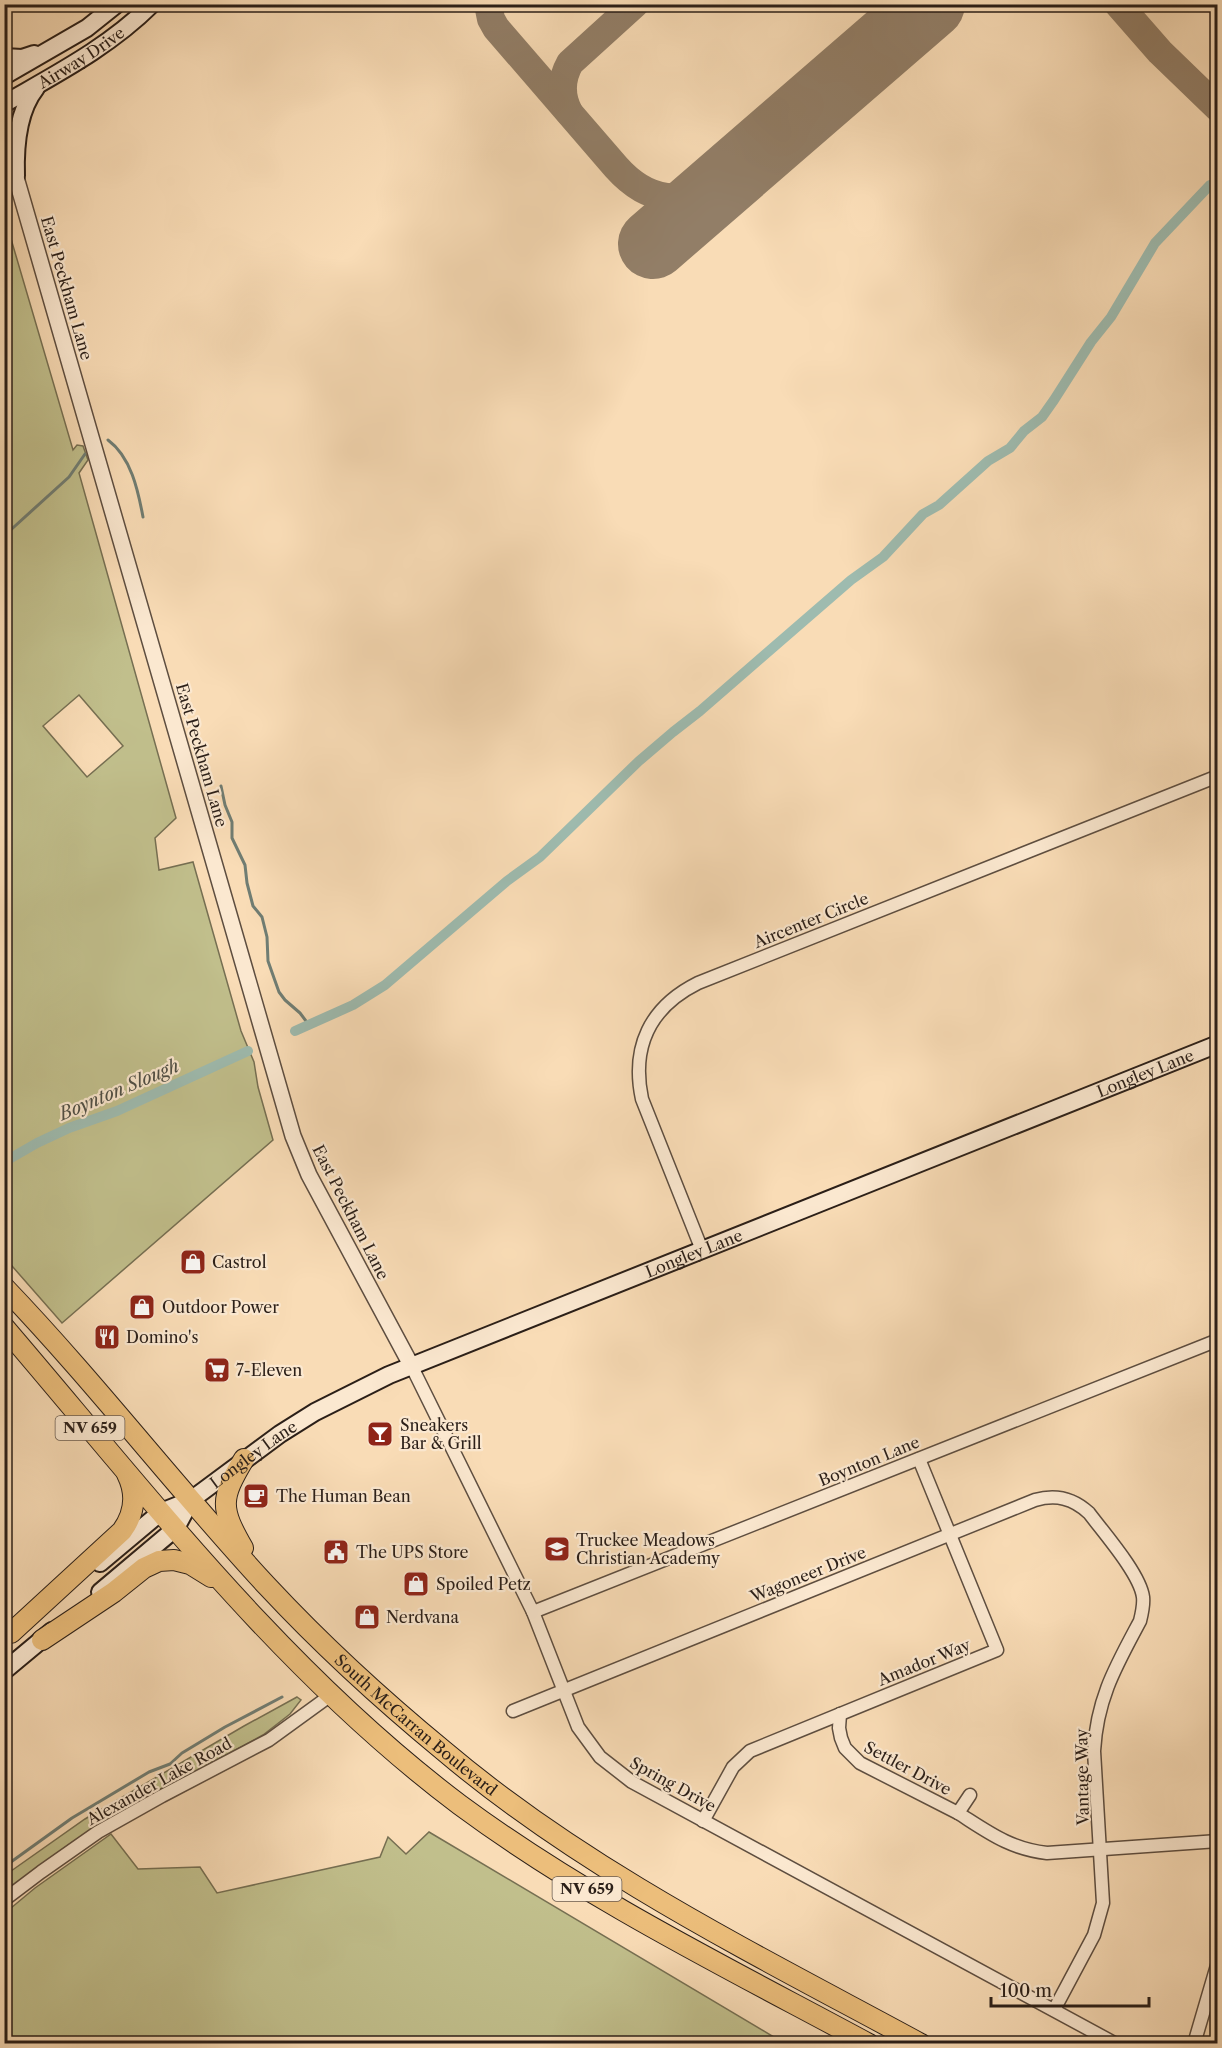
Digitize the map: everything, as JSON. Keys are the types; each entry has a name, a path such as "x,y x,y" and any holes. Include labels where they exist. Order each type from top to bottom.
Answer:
{"main road":[{"path":"4,76 87,28 117,4"},
{"name":"Airway Drive","path":"4,104 108,42 152,4"},
{"path":"4,57 22,58 50,51"},
{"path":"16,176 22,112 31,95 44,81"},
{"path":"4,162 16,176"},
{"name":"Longley Lane","path":"8,1636 161,1512 191,1500 244,1459 315,1412 351,1392 411,1365 1218,1044"},
{"name":"South McCarran Boulevard","path":"4,1287 51,1336 269,1588 311,1631 429,1738 529,1817 586,1856 643,1891 921,2043"},
{"name":"South McCarran Boulevard","path":"4,1327 238,1599 331,1695 408,1764 520,1846 610,1903 869,2043"},
{"path":"244,1459 229,1484 225,1500 226,1514 245,1551 269,1588"},
{"path":"8,1636 114,1539 128,1522 133,1507 132,1487 121,1464"},
{"name":"Longley Lane","path":"4,1671 176,1528 191,1500"},
{"path":"42,1641 114,1592 144,1568 159,1561 174,1560 190,1564 238,1599"}],"street":[{"name":"East Peckham Lane","path":"4,136 293,1136 309,1175 411,1365"},
{"name":"Aircenter Circle","path":"702,1250 642,1099 639,1084 639,1060 644,1039 658,1012 670,1000 698,983 1218,776"},
{"name":"Boynton Lane","path":"533,1612 1218,1340"},
{"name":"Spring Drive","path":"411,1365 533,1612 578,1727 600,1757 632,1782 1116,2043"},
{"name":"Amador Way","path":"704,1821 733,1767 741,1758 759,1747 997,1650 919,1459"},
{"name":"Wagoneer Drive","path":"513,1711 1035,1500 1056,1497 1067,1499"},
{"name":"Vantage Way","path":"1054,2010 1094,1935 1100,1918 1103,1886 1094,1751 1099,1711 1113,1672 1140,1621 1143,1609 1143,1597 1135,1576 1089,1513 1067,1499"},
{"name":"Alexander Lake Road","path":"4,1900 98,1833 268,1740 331,1695"},
{"name":"Settler Drive","path":"840,1714 839,1728 845,1748 860,1763 958,1813 1003,1841 1031,1851 1047,1853 1218,1841"},
{"name":"Settler Drive","path":"958,1813 970,1795"},
{"path":"1194,2043 1218,1962"}],"shaded area":[{"path":"4,215 73,450 77,445 83,446 88,460 79,473 176,818 155,838 159,870 193,862 241,1031 254,1062 258,1087 273,1140 62,1323 5,1258","holes":["79,695 123,746 87,777 43,726"]},
{"path":"297,1697 301,1700 290,1714 263,1735 129,1807 71,1843 5,1892 4,1876 85,1819"},
{"path":"429,1832 784,2043 5,2043 5,1913 35,1888 111,1834 138,1869 200,1867 217,1893 380,1857 388,1837 406,1854"}],"waterway":[{"path":"295,1031 353,1005 385,985 507,881 540,857 639,761 851,580 883,557 923,514 939,505 988,461 1010,448 1024,431 1042,417 1091,342 1111,317 1155,243 1210,185"},
{"path":"108,440 116,447 128,465 136,485 143,517"},
{"path":"4,536 69,477 85,454"},
{"path":"221,786 232,822 232,838 245,865 253,906 262,917 267,937 268,961 279,992 309,1025"},
{"name":"Boynton Slough","path":"4,1162 69,1128 117,1111 248,1051"},
{"path":"4,1867 72,1818 149,1772 170,1764 182,1753 225,1727 282,1697"}],"taxiway":[{"path":"488,4 491,19 496,28 628,179 641,188 667,197 694,194 724,181"},
{"path":"569,112 564,99 563,87 570,63 635,4"},
{"path":"1118,4 1160,52 1218,108"}],"runway":[{"path":"653,244 930,4"}],"place":[{"name":"Castrol","path":"193,1262"},
{"name":"Outdoor Power","path":"142,1307"},
{"name":"Domino's","path":"107,1337"},
{"name":"7-Eleven","path":"217,1370"},
{"name":"Sneakers Bar & Grill","path":"380,1434"},
{"name":"The Human Bean","path":"256,1496"},
{"name":"Truckee Meadows Christian Academy","path":"557,1549"},
{"name":"The UPS Store","path":"336,1552"},
{"name":"Spoiled Petz","path":"416,1584"},
{"name":"Nerdvana","path":"367,1617"}]}
